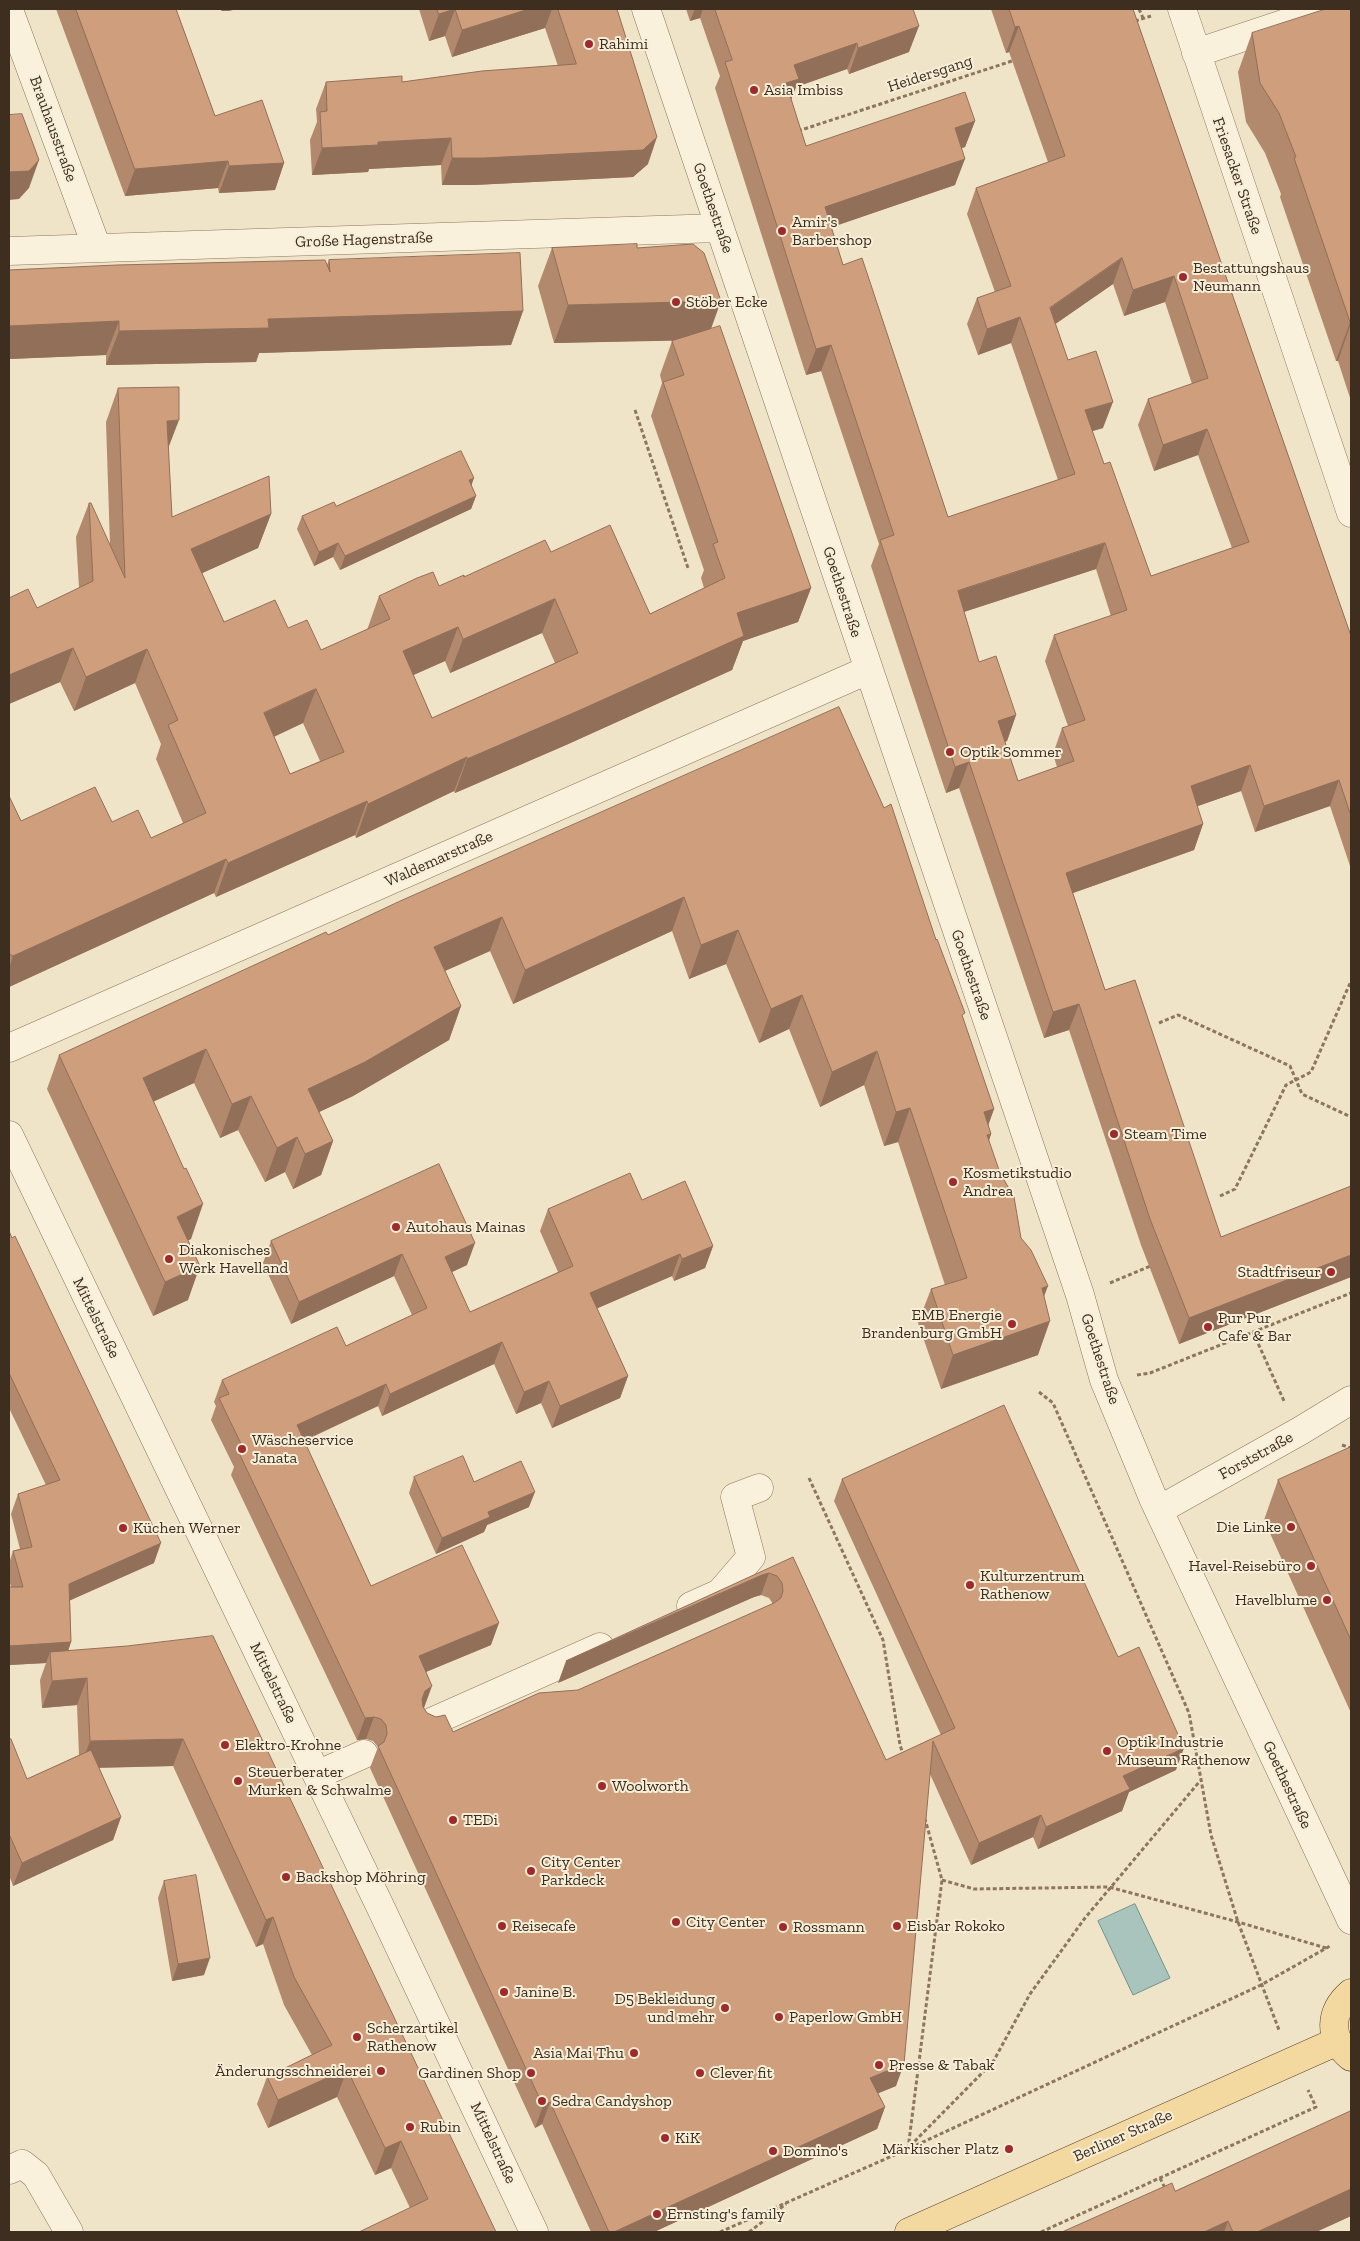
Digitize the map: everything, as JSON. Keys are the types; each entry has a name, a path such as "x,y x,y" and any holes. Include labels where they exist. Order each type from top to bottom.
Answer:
{"main road":[{"name":"Berliner Straße","path":"910,2232 1345,2049 1334,2028 1335,2015 1342,2001 1351,1993"}],"street":[{"name":"Goethestraße","path":"646,9 1080,1296 1104,1380 1159,1510 1351,1920"},
{"path":"1196,54 1328,9"},
{"name":"Brauhausstraße","path":"9,10 97,248"},
{"name":"Friesacker Straße","path":"1169,11 1196,54 1351,513"},
{"name":"Große Hagenstraße","path":"9,251 719,228"},
{"name":"Waldemarstraße","path":"9,1048 868,670"},
{"name":"Mittelstraße","path":"9,1135 317,1775 534,2232"},
{"name":"Forststraße","path":"1159,1510 1300,1431 1351,1400"},
{"path":"667,1617 720,1593 751,1557 736,1498 759,1488"},
{"path":"429,1723 623,1636"},
{"path":"481,1700 545,1698"},
{"path":"317,1775 364,1754"},
{"path":"9,2170 22,2164 36,2174 69,2232"}],"path":[{"path":"1139,9 1142,18"},
{"path":"1133,21 1169,11"},
{"name":"Heidersgang","path":"792,132 1019,58"},
{"path":"635,410 688,568"},
{"path":"1220,1196 1235,1190 1286,1086 1311,1072 1351,982"},
{"path":"1159,1023 1178,1015 1290,1066 1302,1094 1351,1117"},
{"path":"1080,1296 1159,1263"},
{"path":"1150,1373 1351,1293"},
{"path":"1253,1332 1272,1375"},
{"path":"1039,1392 1053,1403 1189,1713 1211,1835 1238,1922 1282,2036"},
{"path":"809,1478 883,1640 900,1745 906,1762"},
{"path":"908,2148 993,2062 1030,1994 1109,1887 1201,1780"},
{"path":"908,2148 942,1880 924,1816"},
{"path":"720,2232 908,2148 1261,1985 1326,1948 1109,1887 974,1889 942,1880"},
{"path":"1041,2232 1316,2106 1305,2084"},
{"path":"1160,2178 1168,2196"},
{"path":"749,2232 791,2200"}],"water":[{"path":"1135,1904 1170,1978 1133,1995 1098,1921"}],"building":[{"path":"76,9 176,9 215,116 262,100 284,163 229,166 228,161 135,169"},
{"path":"437,9 455,9 439,14"},
{"path":"455,9 529,9 462,30"},
{"path":"558,9 617,9 657,137 643,150 452,158 451,138 378,142 378,145 322,148 320,112 327,111 326,82 402,76 402,82 482,71 576,64"},
{"path":"715,9 913,9 919,26 858,48 857,43 794,65 799,79 786,83 806,146 965,92 975,121 955,128 965,159 825,207 843,265 862,258 948,517 1075,474 1020,317 987,329 977,298 1011,286 976,188 1065,156 1019,26 1015,27 1009,9 1133,9 1351,636 1351,816 1339,780 1264,806 1250,765 1191,786 1203,824 1066,873 1105,990 1135,980 1221,1237 1351,1186 1351,1255 1189,1318 1150,1219 1079,1004 1053,1012 969,762 955,767 880,540 894,535 831,345 816,349 725,62 732,60","holes":["1122,258 1133,290 1174,276 1208,378 1148,399 1163,445 1207,429 1249,542 1151,576 1110,462 1104,464 1085,410 1113,402 1096,351 1068,360 1050,308","1105,543 1127,610 1054,635 1085,720 1062,728 1074,761 1018,781 998,721 1016,715 996,656 979,662 958,591"]},
{"path":"1326,9 1351,9 1351,322 1294,158 1296,157 1279,113 1260,83 1252,33"},
{"path":"22,114 39,160 29,171 9,172 9,115"},
{"path":"637,244 637,248 693,244 704,253 721,301 568,305 552,248"},
{"path":"520,253 523,311 268,319 269,328 119,331 119,321 9,326 9,270 117,265 325,260 330,272 329,260"},
{"path":"720,326 811,588 737,613 744,636 578,711 467,759 467,757 368,804 367,801 228,863 226,859 13,956 9,954 9,796 21,821 95,787 112,822 138,810 151,838 206,813 168,725 178,720 147,649 86,677 73,648 9,675 9,598 28,589 37,608 93,581 89,503 91,503 125,578 118,388 179,387 179,420 167,421 172,517 269,476 271,514 191,549 224,622 275,600 288,628 307,620 321,650 390,619 379,596 417,578 433,572 439,586 464,575 464,577 545,540 551,552 610,525 650,614 725,578 713,544 718,542 663,382 684,375 672,341","holes":["555,599 578,653 432,718 403,651 458,627 463,639","316,689 344,752 290,774 264,713"]},
{"path":"461,451 474,478 469,480 476,496 345,556 338,543 319,552 302,516 334,502 336,506"},
{"path":"839,707 884,808 891,804 936,940 965,1013 962,1015 994,1109 984,1112 991,1134 987,1135 1000,1173 1014,1197 1021,1238 1031,1250 1048,1286 1042,1288 1050,1321 953,1355 931,1289 967,1278 910,1108 896,1112 877,1051 832,1072 802,995 771,1009 738,930 701,945 684,897 525,970 502,917 434,947 461,1006 365,1062 308,1089 333,1141 305,1154 297,1137 277,1148 251,1096 232,1104 206,1049 143,1078 184,1169 186,1168 203,1204 177,1217 200,1266 165,1282 59,1055 326,932 328,935 398,902"},
{"path":"439,1164 475,1243 445,1257 470,1312 573,1266 548,1209 630,1173 642,1200 685,1181 713,1246 682,1259 680,1254 590,1293 628,1376 560,1406 549,1381 524,1392 502,1342 390,1394 386,1384 297,1425 371,1586 462,1545 499,1623 419,1656 432,1686 425,1691 422,1699 423,1707 427,1713 436,1717 445,1715 453,1732 539,1693 578,1690 774,1603 781,1598 783,1591 782,1583 777,1576 769,1573 762,1575 566,1661 793,1557 886,1760 955,1728 842,1479 1004,1405 1118,1657 1139,1647 1184,1748 1123,1776 1130,1789 1046,1827 1041,1815 979,1843 933,1741 904,2064 870,2078 885,2107 614,2232 609,2232 550,2102 543,2106 378,1746 384,1742 387,1734 386,1725 381,1719 374,1717 365,1718 239,1453 244,1450 219,1398 229,1394 222,1380 337,1327 346,1346 427,1308 402,1254 299,1302 271,1241"},
{"path":"9,1231 12,1238 15,1236 161,1543 69,1584 71,1642 9,1646 9,1587 23,1587 13,1551 32,1547 18,1494 60,1480 9,1373"},
{"path":"1351,1447 1351,1640 1278,1480"},
{"path":"463,1456 474,1482 521,1461 535,1492 488,1512 490,1517 442,1538 414,1477"},
{"path":"213,1636 496,2232 359,2232 428,2199 401,2141 385,2148 347,2069 278,2100 267,2077 332,2045 294,1977 273,1917 266,1920 183,1739 90,1741 87,1678 52,1681 50,1652 127,1646"},
{"path":"11,1739 27,1779 91,1750 121,1817 22,1863 9,1834 9,1740"},
{"path":"196,1875 210,1958 178,1964 164,1881"},
{"path":"1351,2111 1351,2189 1257,2232 1233,2232 1228,2221 1204,2232 1062,2232 1172,2183 1175,2191"}],"place":[{"name":"Rahimi","path":"589,44"},
{"name":"Asia Imbiss","path":"754,90"},
{"name":"Amir's Barbershop","path":"782,231"},
{"name":"Bestattungshaus Neumann","path":"1183,277"},
{"name":"Stöber Ecke","path":"676,302"},
{"name":"Optik Sommer","path":"950,752"},
{"name":"Steam Time","path":"1114,1134"},
{"name":"Kosmetikstudio Andrea","path":"953,1182"},
{"name":"Autohaus Mainas","path":"396,1227"},
{"name":"Diakonisches Werk Havelland","path":"169,1259"},
{"name":"Stadtfriseur","path":"1331,1272"},
{"name":"EMB Energie Brandenburg GmbH","path":"1012,1324"},
{"name":"Pur Pur Cafe & Bar","path":"1208,1327"},
{"name":"Wäscheservice Janata","path":"242,1449"},
{"name":"Die Linke","path":"1291,1527"},
{"name":"Küchen Werner","path":"123,1528"},
{"name":"Havel-Reisebüro","path":"1311,1566"},
{"name":"Kulturzentrum Rathenow","path":"970,1585"},
{"name":"Havelblume","path":"1327,1600"},
{"name":"Elektro-Krohne","path":"225,1745"},
{"name":"Optik Industrie Museum Rathenow","path":"1107,1751"},
{"name":"Steuerberater Murken & Schwalme","path":"238,1781"},
{"name":"Woolworth","path":"602,1786"},
{"name":"TEDi","path":"453,1820"},
{"name":"City Center Parkdeck","path":"531,1871"},
{"name":"Backshop Möhring","path":"286,1877"},
{"name":"City Center","path":"676,1922"},
{"name":"Reisecafe","path":"502,1926"},
{"name":"Eisbar Rokoko","path":"897,1926"},
{"name":"Rossmann","path":"783,1927"},
{"name":"Janine B.","path":"504,1992"},
{"name":"D5 Bekleidung und mehr","path":"725,2008"},
{"name":"Paperlow GmbH","path":"779,2017"},
{"name":"Scherzartikel Rathenow","path":"357,2037"},
{"name":"Asia Mai Thu","path":"634,2053"},
{"name":"Presse & Tabak","path":"879,2065"},
{"name":"Änderungsschneiderei","path":"381,2071"},
{"name":"Gardinen Shop","path":"531,2073"},
{"name":"Clever fit","path":"700,2073"},
{"name":"Sedra Candyshop","path":"542,2101"},
{"name":"Rubin","path":"410,2127"},
{"name":"KiK","path":"665,2138"},
{"name":"Märkischer Platz","path":"1009,2149"},
{"name":"Domino's","path":"773,2151"},
{"name":"Ernsting's family","path":"657,2214"}]}
